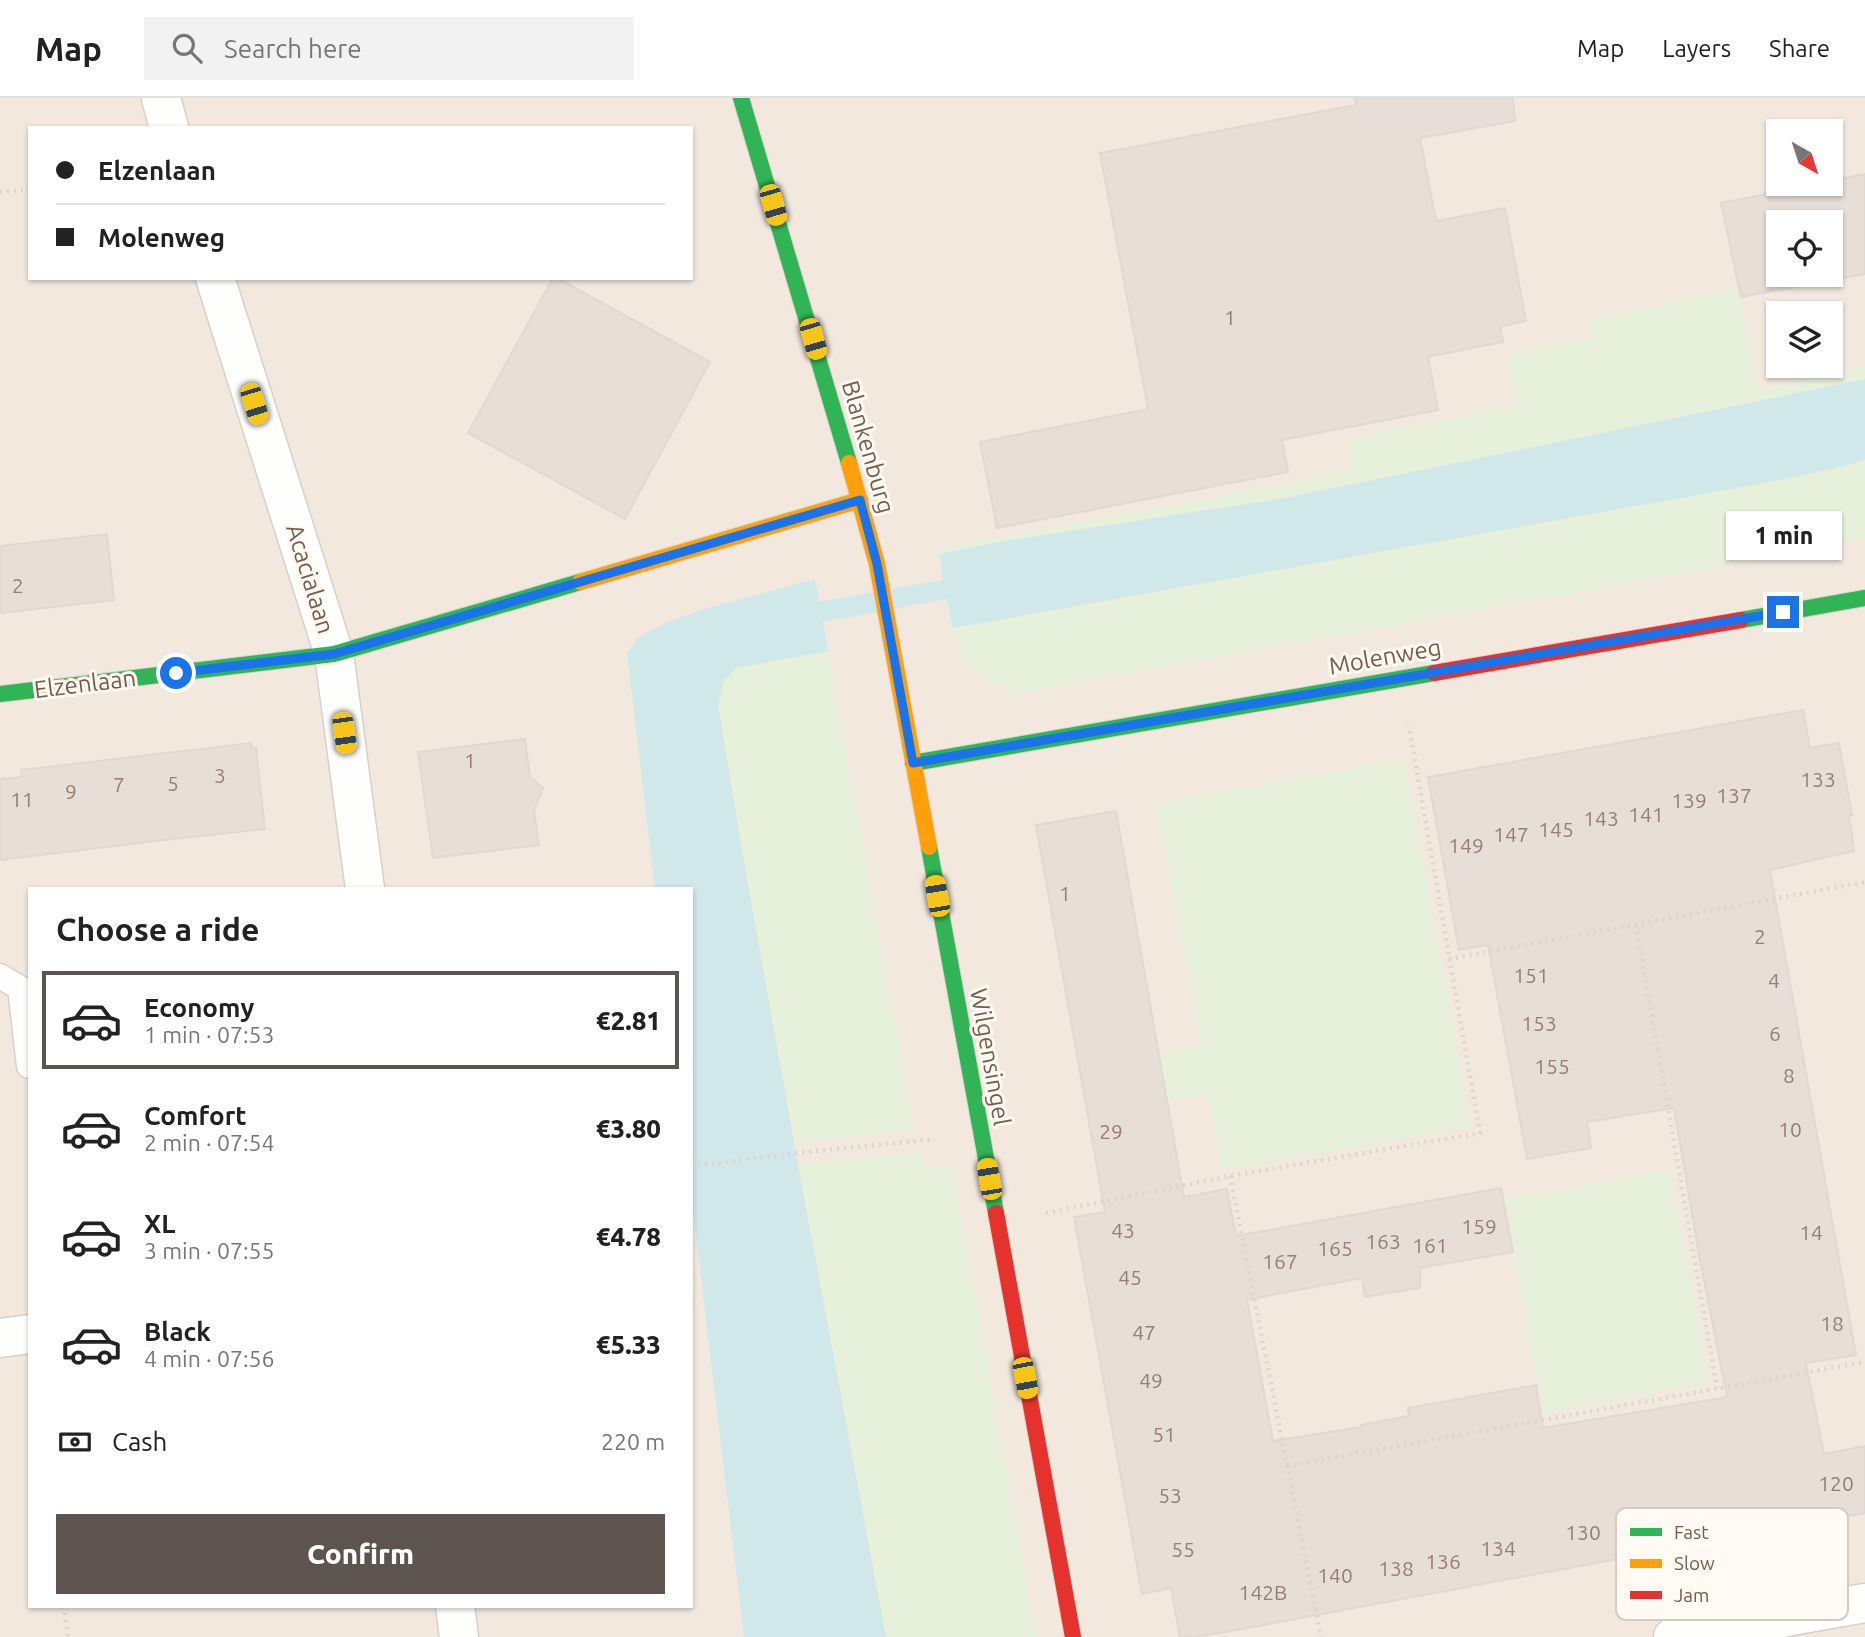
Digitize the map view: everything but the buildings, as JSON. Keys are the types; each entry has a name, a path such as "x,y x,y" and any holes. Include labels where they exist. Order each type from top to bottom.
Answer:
{"street":[{"path":"161,98 168,126"},
{"name":"Blankenburg","path":"741,98 860,500 879,577 892,650"},
{"name":"Acacialaan","path":"216,280 334,654 365,887"},
{"name":"Elzenlaan","path":"0,694 334,654 860,500"},
{"name":"Molenweg","path":"913,763 1865,598"},
{"name":"Wilgensingel","path":"892,650 1073,1637"},
{"path":"0,1338 28,1334"},
{"path":"455,1608 458,1637"},
{"path":"1674,1637 1770,1620"}],"lane":[{"path":"0,976 20,988 28,1057"}],"path":[{"path":"0,192 28,189"},
{"path":"997,1222 1230,1176 1480,1133 1401,678"},
{"path":"1449,959 1865,882"},
{"path":"1636,925 1717,1388"},
{"path":"693,1166 981,1135"},
{"path":"1230,1176 1321,1637"},
{"path":"1287,1466 1865,1362"},
{"path":"64,1608 68,1637"}],"shaded area":[{"path":"0,98 1865,98 1865,1637 0,1637"}],"green space":[{"path":"1739,289 1759,390 1812,378 1843,378 1843,371 1865,366 1865,379 1285,498 1004,541 939,554 938,552 1351,471 1346,439 1517,406 1507,355 1592,338 1589,320"},
{"path":"1865,460 1865,537 1828,547 1014,694 964,664 953,628 1748,486"},
{"path":"828,651 914,1129 795,1143 718,704 724,680 736,668"},
{"path":"1404,759 1471,1126 1222,1171 1208,1094 1167,1101 1159,1055 1202,1046 1156,804"},
{"path":"923,1152 926,1169 952,1166 1036,1637 886,1637 798,1165"},
{"path":"1669,1169 1709,1380 1706,1383 1543,1413 1503,1195 1516,1198"}],"water":[{"path":"1865,379 1865,460 1832,469 953,628 947,599 823,622 828,651 737,668 724,680 718,704 741,845 886,1637 744,1637 693,1211 693,887 655,887 627,653 639,637 665,623 701,610 815,579 819,602 943,580 939,554 1004,541 1285,498"}],"traffic: fast":[{"path":"741,98 849,463"},
{"path":"0,694 334,654 580,582"},
{"path":"1741,620 1865,598"},
{"path":"913,763 1434,673"},
{"path":"929,847 996,1213"}],"traffic: slow":[{"path":"849,463 877,564 929,847"},
{"path":"580,582 860,500"}],"traffic: jam":[{"path":"1434,673 1741,620"},
{"path":"996,1213 1073,1637"}],"route":[{"path":"176,673 334,654 860,500 877,564 913,763 1783,612"}]}
